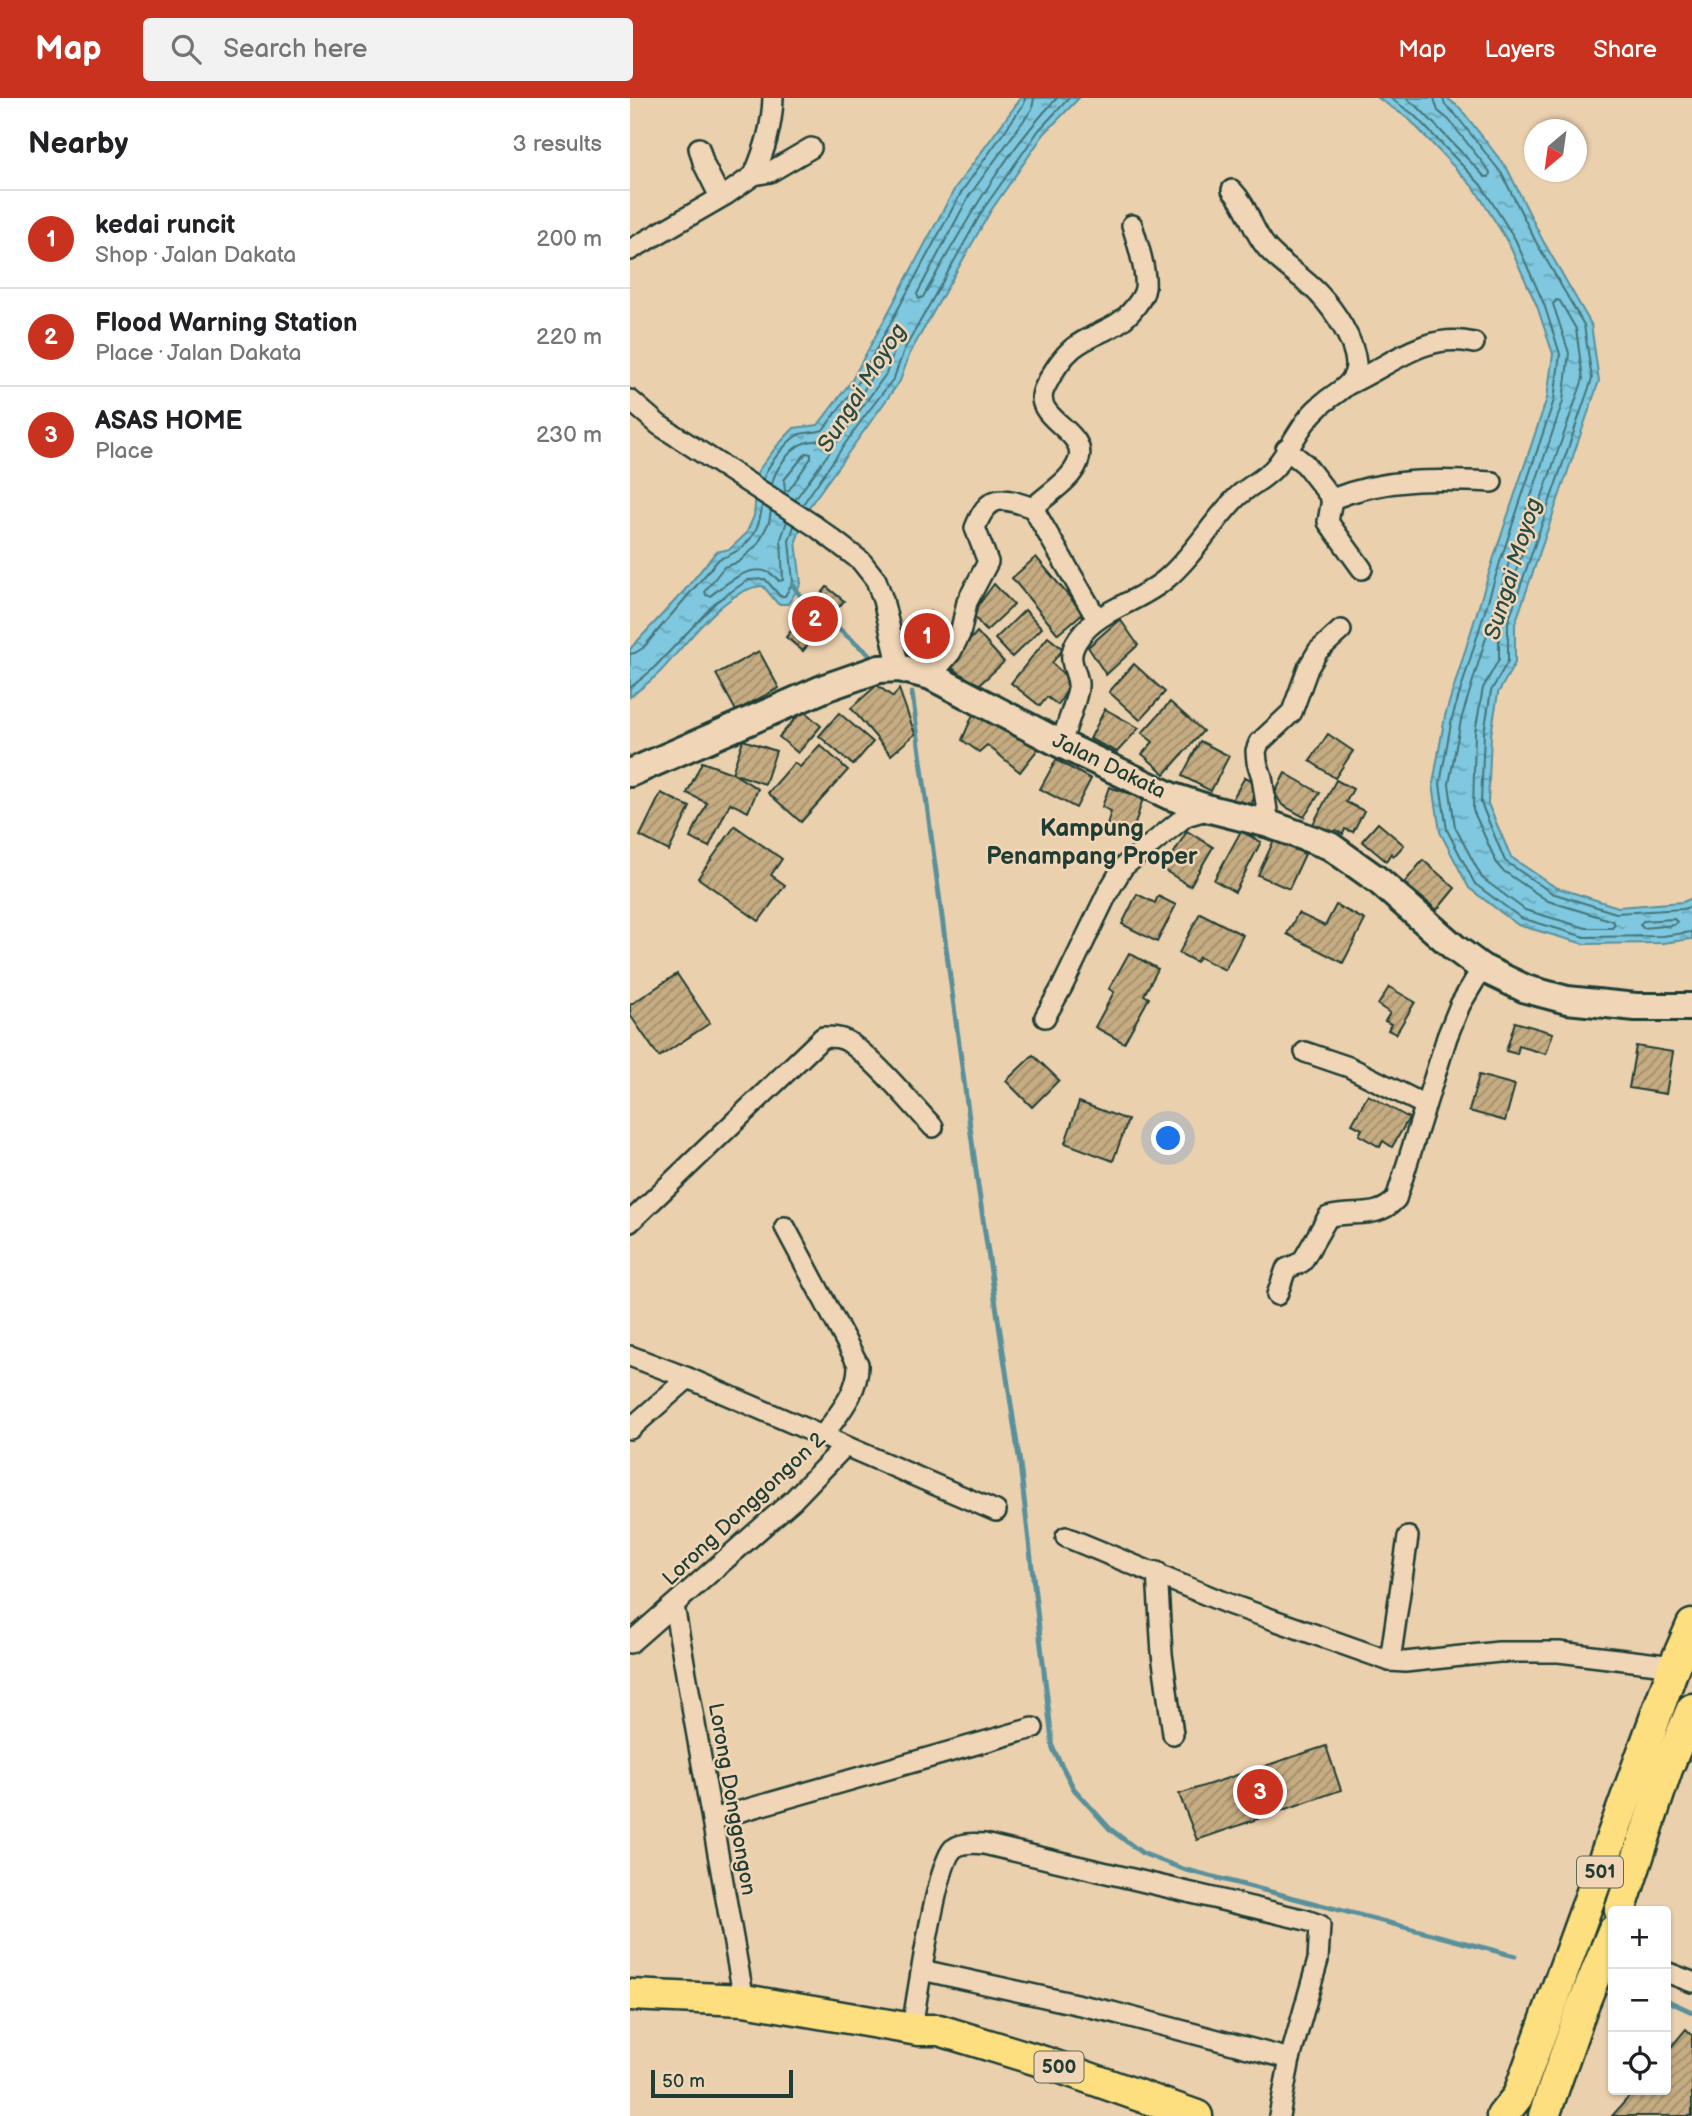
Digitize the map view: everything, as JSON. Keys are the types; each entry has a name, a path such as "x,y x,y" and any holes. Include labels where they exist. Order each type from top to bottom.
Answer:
{"main road":[{"name":"501","path":"1502,2116 1518,2096 1674,1666 1692,1625"},
{"name":"501","path":"1622,1906 1667,1769 1692,1709"},
{"path":"1544,2116 1581,2010 1608,1952"},
{"name":"500","path":"630,1996 744,2000 915,2029 939,2030 1044,2062 1196,2116"},
{"path":"1486,2116 1516,2051 1545,2023"},
{"name":"500","path":"915,2029 934,2042 1078,2088 1144,2116"},
{"path":"1555,2116 1566,2056"}],"street":[{"path":"754,175 768,141 773,98"},
{"path":"699,148 704,165 720,197"},
{"path":"630,250 754,175 770,172 811,148"},
{"path":"1232,190 1244,202 1257,235 1268,250 1320,294 1347,335 1356,364 1349,384"},
{"path":"1033,508 1074,471 1080,450 1076,441 1044,408 1041,401 1042,392 1067,354 1076,346 1120,324 1139,302 1145,289 1132,225"},
{"path":"1061,744 1077,692 1078,682 1072,667 1071,653 1077,640 1097,619 1137,600 1163,582 1189,557 1236,497 1276,467 1286,449 1319,406 1349,384 1416,348 1451,339 1474,343"},
{"path":"630,400 659,425 815,526 861,561 876,580 899,668"},
{"path":"1286,449 1305,464 1332,499 1328,522 1362,569"},
{"path":"1332,499 1368,487 1412,480 1492,482"},
{"path":"931,676 951,652 960,634 967,601 988,562 975,528 979,516 998,499 1004,498 1033,508 1097,619"},
{"path":"1269,824 1256,751 1259,743 1292,712 1308,668 1318,650 1341,630"},
{"name":"Jalan Dakata","path":"630,773 827,687 879,669 899,668 931,676 1061,744 1170,796 1269,824 1330,846 1346,856 1482,968 1526,989 1567,1000 1636,1007 1692,1007"},
{"path":"1045,1017 1123,867 1186,816 1210,809"},
{"path":"1277,1295 1286,1269 1302,1262 1328,1217 1381,1212 1396,1199 1440,1058 1460,1005 1482,968"},
{"path":"630,1222 823,1037 838,1037 849,1042 895,1085 933,1128"},
{"path":"1305,1052 1349,1067 1426,1105"},
{"path":"785,1227 858,1364 858,1377 852,1393 823,1436"},
{"path":"630,1356 688,1378 996,1511"},
{"path":"630,1429 688,1378"},
{"name":"Lorong Donggongon 2","path":"630,1643 793,1500 845,1446"},
{"path":"1066,1536 1226,1603 1390,1661 1405,1662 1499,1652 1559,1652 1674,1666"},
{"path":"1390,1661 1408,1537"},
{"path":"1157,1572 1162,1654 1173,1734"},
{"name":"Lorong Donggongon","path":"674,1606 744,2000"},
{"path":"713,1819 1033,1728"},
{"path":"915,2029 922,1970 946,1861 954,1848 969,1843 984,1844 1306,1920 1320,1925 1318,1960 1290,2059 1279,2116"},
{"path":"922,1970 1112,2012 1290,2059"},
{"path":"1671,1974 1692,1982"}],"water":[{"name":"Sungai Moyog","path":"1021,98 1079,98 1044,134 990,212 910,353 900,381 809,507 796,541 801,584 788,604 778,604 763,586 735,596 707,620 657,675 630,697 630,649 716,552 730,549 746,534 754,516 758,471 794,428 818,425 852,380 955,188"},
{"name":"Sungai Moyog","path":"1378,98 1447,98 1460,108 1508,170 1542,239 1591,324 1599,381 1515,624 1515,663 1498,693 1491,735 1488,804 1511,857 1555,887 1618,907 1683,902 1692,898 1692,939 1663,943 1584,944 1518,925 1469,888 1440,832 1433,784 1445,716 1547,398 1553,354 1537,306 1508,242 1475,189 1409,119"}],"building":[{"path":"1036,557 1083,613 1058,634 1012,578"},
{"path":"994,584 1014,605 986,631 972,614"},
{"path":"827,587 844,601 803,651 786,637"},
{"path":"1025,610 1042,628 1012,657 995,639"},
{"path":"930,611 949,628 925,660 904,644"},
{"path":"1120,619 1138,645 1106,675 1088,647"},
{"path":"977,632 1004,662 978,686 948,665"},
{"path":"1048,637 1063,649 1052,663 1072,682 1058,705 1047,697 1040,706 1011,683"},
{"path":"759,651 779,688 736,711 716,674"},
{"path":"1134,664 1165,692 1140,720 1109,692"},
{"path":"877,685 893,697 899,689 915,734 891,755 851,708"},
{"path":"1170,702 1203,731 1165,774 1142,754 1153,742 1142,733"},
{"path":"1105,709 1139,728 1117,752 1090,739"},
{"path":"803,710 821,726 798,753 779,737"},
{"path":"974,712 1041,745 1020,772 987,745 979,752 962,740"},
{"path":"839,713 873,742 853,765 819,736"},
{"path":"1328,734 1353,751 1335,778 1310,761"},
{"path":"743,740 776,751 765,784 732,773"},
{"path":"1200,741 1229,756 1211,791 1182,776"},
{"path":"820,745 848,770 801,822 768,793 794,763 800,767"},
{"path":"1056,760 1091,779 1076,808 1040,789"},
{"path":"702,762 732,773 758,789 748,812 730,803 709,847 690,838 707,803 687,793"},
{"path":"1285,773 1320,793 1304,817 1282,805 1275,793"},
{"path":"1245,777 1260,784 1249,810 1232,800"},
{"path":"1336,780 1353,789 1346,802 1364,811 1353,832 1345,829 1343,834 1336,830 1333,835 1313,824"},
{"path":"1109,787 1143,798 1133,831 1107,825 1111,811 1102,807"},
{"path":"661,793 690,807 669,851 640,836"},
{"path":"1378,823 1404,845 1394,856 1391,853 1386,861 1362,841"},
{"path":"735,826 782,859 771,875 785,885 759,921 698,878"},
{"path":"1187,831 1213,847 1190,886 1164,870"},
{"path":"1241,831 1261,842 1235,892 1214,880"},
{"path":"1274,840 1305,854 1289,889 1258,875"},
{"path":"1423,860 1455,888 1437,910 1404,883"},
{"path":"1137,894 1155,903 1158,896 1176,905 1157,942 1122,924"},
{"path":"1336,905 1365,920 1343,963 1287,934 1298,913 1325,926"},
{"path":"1200,913 1243,935 1225,970 1199,957 1196,962 1179,953"},
{"path":"1129,953 1158,969 1144,995 1149,998 1124,1043 1095,1027 1114,992 1109,989"},
{"path":"677,974 710,1023 659,1057 630,1015 630,1005"},
{"path":"1389,987 1415,1002 1396,1034 1388,1030 1391,1024 1385,1021 1390,1013 1378,1005"},
{"path":"1515,1022 1553,1033 1546,1054 1519,1046 1517,1054 1506,1051"},
{"path":"1636,1046 1673,1052 1666,1094 1629,1088"},
{"path":"1033,1055 1059,1080 1032,1107 1006,1081"},
{"path":"1479,1075 1515,1085 1505,1121 1469,1111"},
{"path":"1368,1095 1409,1118 1392,1147 1383,1141 1380,1147 1359,1135 1362,1129 1352,1124"},
{"path":"1079,1102 1128,1120 1113,1161 1065,1143"},
{"path":"1326,1746 1341,1790 1197,1840 1179,1794"},
{"path":"1686,2029 1692,2035 1692,2116 1612,2116 1631,2095 1671,2095 1671,2047"}],"waterway":[{"path":"793,585 805,602"},
{"path":"833,624 870,655"},
{"path":"912,693 978,1186 1020,1464 1053,1749 1074,1789 1110,1829 1142,1853 1183,1869 1515,1956"},
{"path":"1671,2002 1692,2012"}],"place":[{"name":"Flood Warning Station","path":"815,619"},
{"name":"kedai runcit","path":"927,636"},
{"name":"ASAS HOME","path":"1260,1792"}],"district":[{"name":"Kampung Penampang Proper","path":"1092,842"}]}
